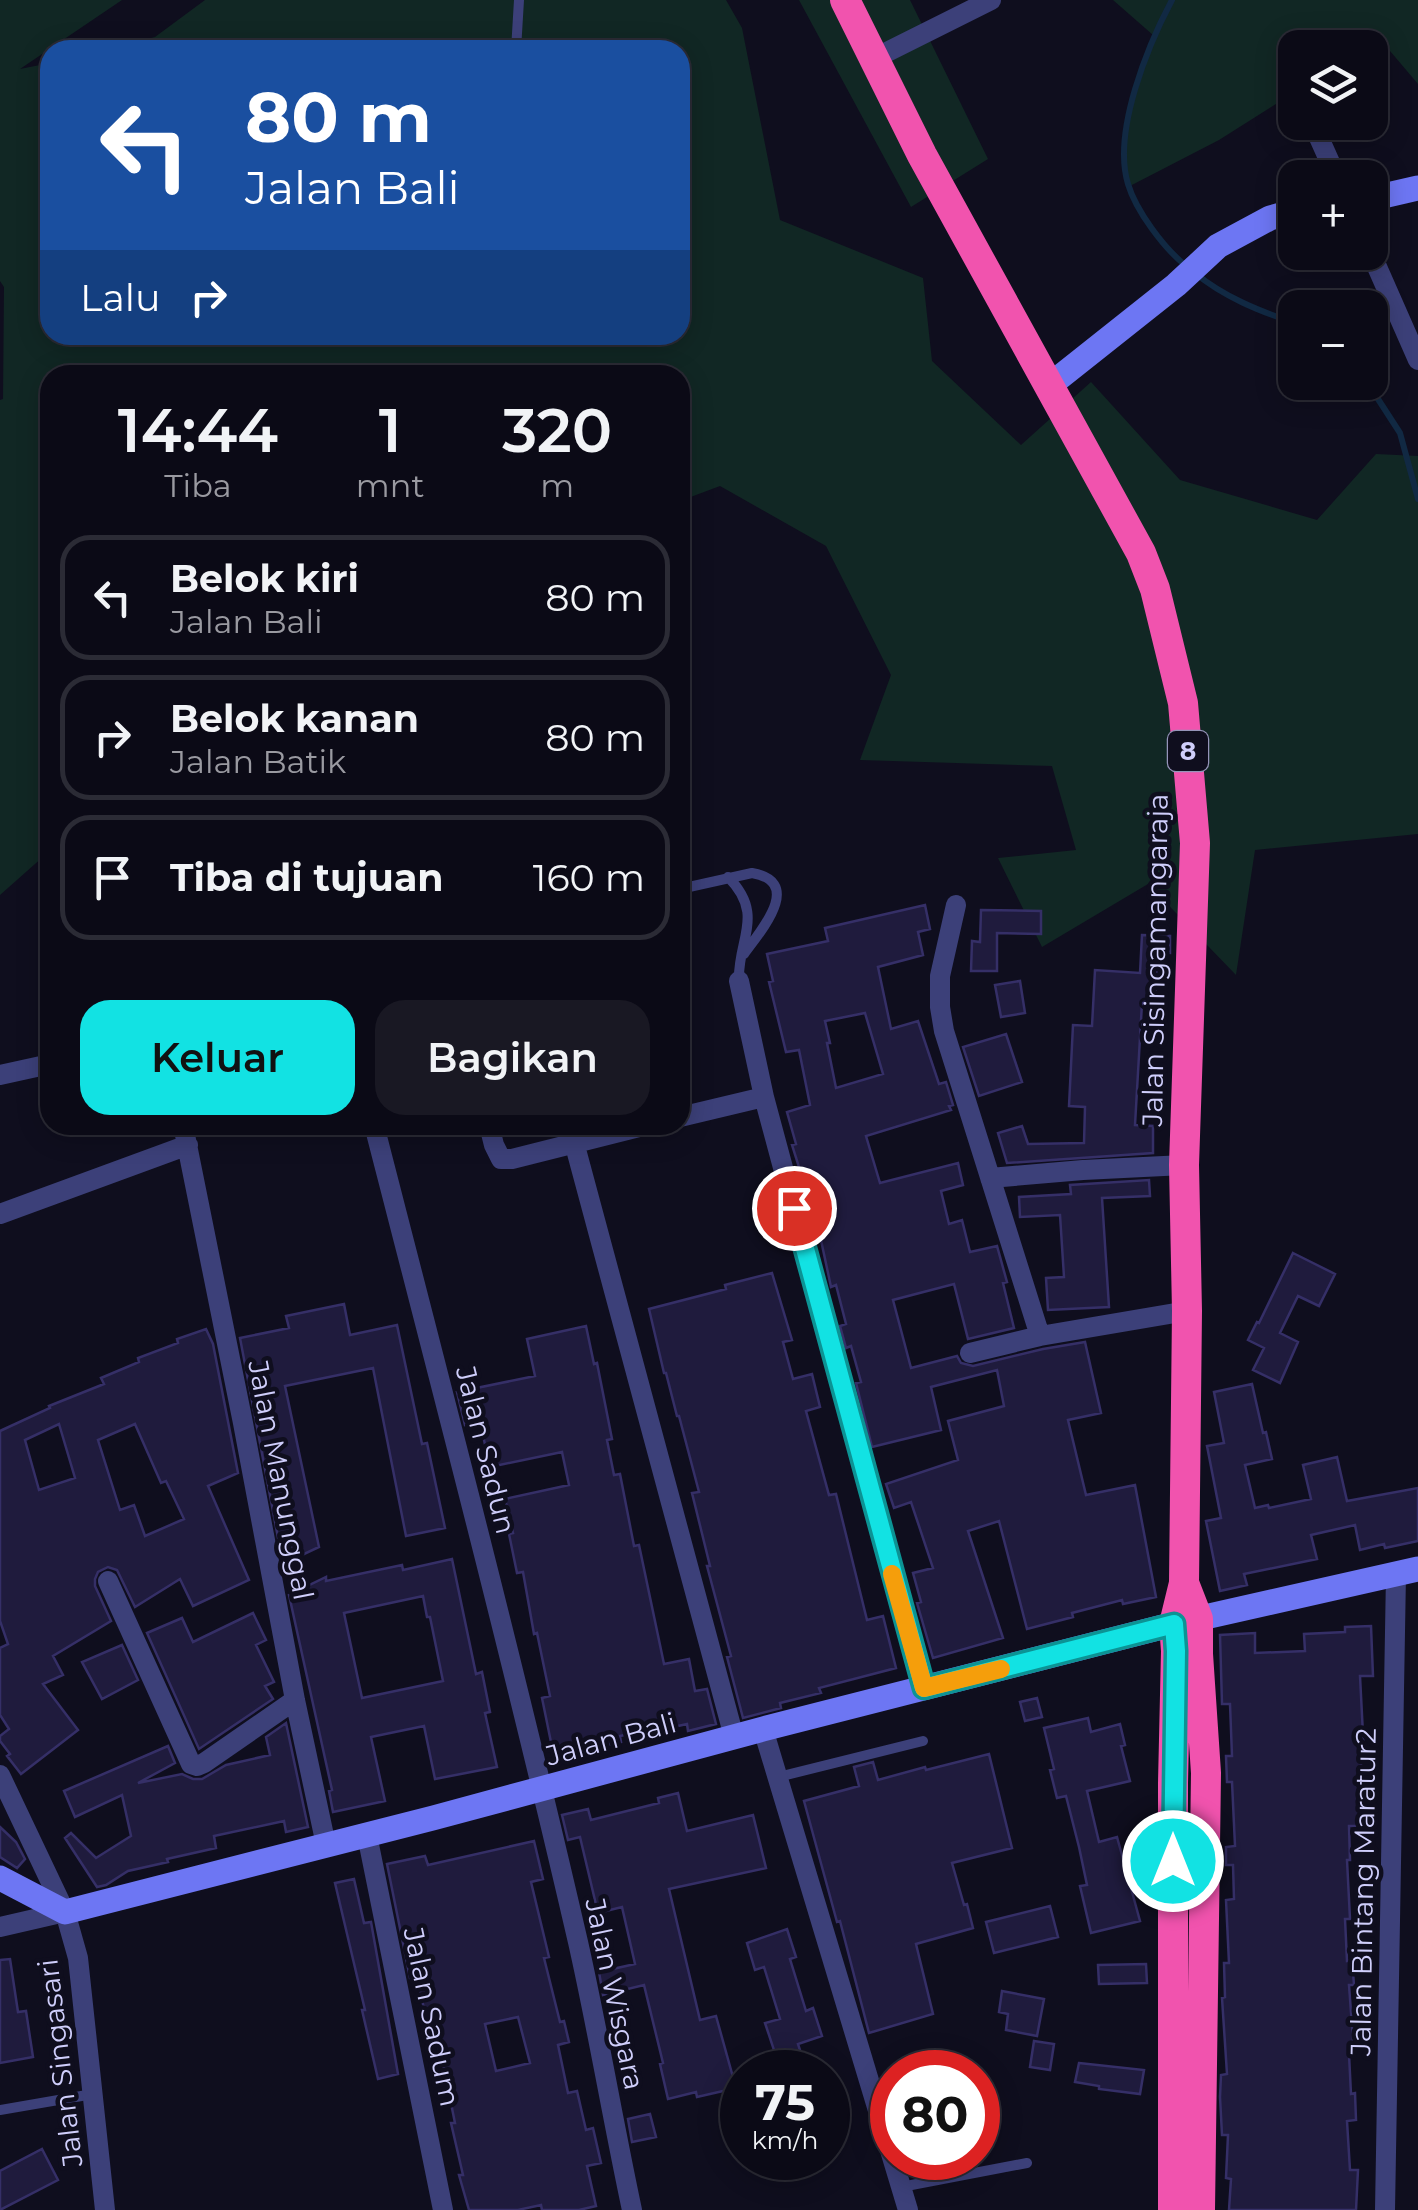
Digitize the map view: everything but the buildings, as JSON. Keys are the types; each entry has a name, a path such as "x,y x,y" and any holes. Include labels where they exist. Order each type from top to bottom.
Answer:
{"highway":[{"name":"Jalan Sisingamangaraja","path":"845,0 922,155 1141,552 1155,589 1183,703 1195,843 1184,1165 1186,1622"},
{"name":"8","path":"1173,2210 1176,1651 1186,1622"},
{"name":"8","path":"1186,1622 1198,1654 1206,1773 1200,2210"}],"street":[{"path":"875,58 991,0"},
{"path":"1388,196 1418,188"},
{"path":"1050,385 1176,285 1218,246 1278,215"},
{"path":"1378,270 1418,360"},
{"path":"956,905 940,976 944,1031 1040,1336"},
{"path":"739,982 764,1097 924,1688"},
{"path":"0,1076 40,1066"},
{"path":"690,1115 764,1097"},
{"path":"0,1214 186,1135"},
{"name":"Jalan Manunggal","path":"186,1135 326,1845"},
{"name":"Jalan Sadun","path":"377,1135 542,1790"},
{"path":"492,1135 502,1159 604,1135"},
{"path":"574,1142 734,1737"},
{"path":"990,1178 1184,1165"},
{"path":"970,1352 1187,1311"},
{"name":"Jalan Bali","path":"64,1912 542,1790 764,1728 1186,1622 1407,1572"},
{"name":"Jalan Bintang Maratur2","path":"1386,2210 1407,1572"},
{"path":"108,1582 191,1764 204,1763 295,1700"},
{"path":"764,1728 908,2210"},
{"name":"Jalan Singasari","path":"0,1775 64,1912 80,1972 104,2210"},
{"name":"Jalan Wisgara","path":"542,1790 579,1947 632,2210"},
{"name":"Jalan Sadum","path":"366,1836 443,2210"},
{"path":"0,1878 64,1912"},
{"path":"0,1928 64,1912"}],"lane":[{"path":"517,40 519,0"},
{"path":"690,886 752,873 771,881 777,897 772,916 744,954 738,968 739,982"},
{"path":"728,877 740,889 746,904 744,954"},
{"path":"778,1777 923,1741"},
{"path":"0,2110 94,2093"},
{"path":"901,2187 1027,2163"}],"green space":[{"path":"0,0 122,0 63,40 40,40 40,55 20,69 40,65 40,345 690,345 690,40 143,40 155,37 205,0 726,0 742,28 780,220 923,278 932,361 1021,445 1091,382 1180,480 1317,520 1376,454 1418,456 1418,834 1255,850 1236,975 1148,884 1042,947 998,858 1076,850 1052,766 860,760 891,675 826,546 720,486 690,497 690,365 40,365 40,860 0,895 0,400 4,287 0,281"},
{"path":"799,0 910,0 988,159 911,207"},
{"path":"1113,0 1418,0 1418,84 1388,49 1388,30 1278,30 1278,103 1219,140 1128,187 1127,129 1153,35"}],"waterway":[{"path":"1172,0 1135,89 1124,163 1132,195 1144,217 1185,265"},
{"path":"1195,273 1242,302 1278,317"},
{"path":"1379,400 1400,433 1418,499"}],"slow traffic":[{"path":"892,1574 924,1688 1001,1669"}],"route":[{"path":"794,1208 924,1688 1174,1624 1173,1861"}]}
